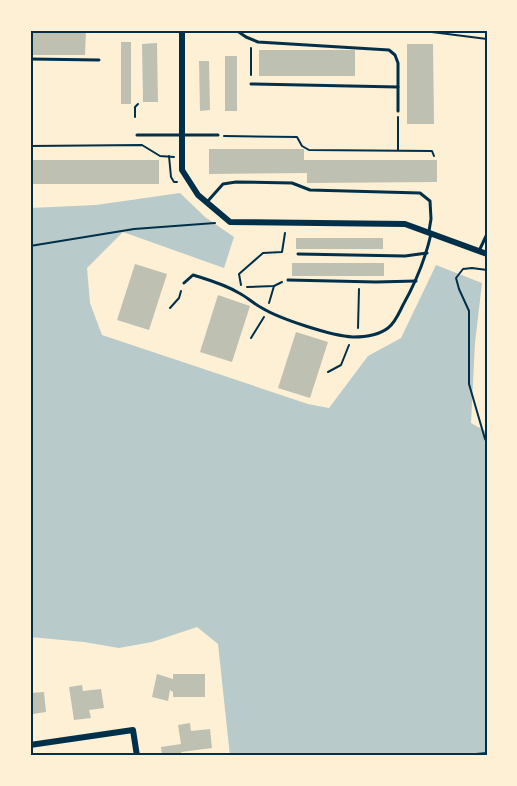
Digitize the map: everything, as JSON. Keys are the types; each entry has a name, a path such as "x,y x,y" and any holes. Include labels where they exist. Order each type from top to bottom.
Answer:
{"street":[{"path":"182,30 182,170 198,195 230,222 405,224 487,254"},
{"path":"30,745 133,730 137,756"}],"lane":[{"path":"236,30 258,42 389,50 395,55 398,63 398,111"},
{"path":"30,60 99,60"},
{"path":"251,84 398,87"},
{"path":"137,135 218,135"},
{"path":"184,283 193,275 220,282 267,311 289,320 353,337 372,336 387,329 397,317 416,281 427,253 431,219 430,201 420,193 310,190 292,183 236,182 223,184 207,203"},
{"path":"479,251 487,234"},
{"path":"298,254 405,256 427,253"},
{"path":"288,280 416,281"}],"path":[{"path":"416,30 487,39"},
{"path":"251,39 251,76"},
{"path":"135,117 135,107 138,104"},
{"path":"398,150 399,127"},
{"path":"218,135 297,137 302,146 309,150 432,151 434,156"},
{"path":"30,146 142,145 160,156 182,157"},
{"path":"30,246 134,230 230,222"},
{"path":"241,293 239,274 246,266 263,253 282,252 287,222"},
{"path":"487,270 463,269 456,278 469,311 469,384 487,442"},
{"path":"328,372 341,364 358,328 360,281"},
{"path":"170,308 179,298 184,283"},
{"path":"241,293 247,286 274,286 267,311 250,338"},
{"path":"453,756 487,753"}],"shaded area":[{"path":"180,193 205,217 234,237 224,268 123,232 87,268 90,303 102,335 308,404 329,408 368,356 401,338 436,265 482,283 475,343 471,423 487,432 487,756 230,756 218,644 197,627 152,642 119,648 30,637 30,208 96,205"}],"building":[{"path":"30,30 86,30 85,55 30,55"},
{"path":"121,42 131,42 131,104 121,104"},
{"path":"157,43 158,102 143,102 142,44"},
{"path":"407,44 433,44 434,124 407,124"},
{"path":"259,50 355,50 355,76 259,76"},
{"path":"225,56 237,56 237,111 225,111"},
{"path":"199,61 209,61 210,110 200,111"},
{"path":"209,149 304,149 304,160 437,160 437,182 307,183 307,173 209,174"},
{"path":"31,160 159,160 159,184 30,184"},
{"path":"296,238 383,238 383,249 296,249"},
{"path":"292,263 384,263 384,276 292,276"},
{"path":"135,264 167,274 149,330 117,320"},
{"path":"218,295 250,306 232,362 200,352"},
{"path":"296,332 328,342 310,398 278,388"},
{"path":"157,674 173,679 173,674 205,674 205,697 173,697 173,692 170,690 168,701 152,697"},
{"path":"82,685 83,691 101,689 104,708 89,710 91,718 74,720 69,687"},
{"path":"44,692 46,712 33,714 33,719 30,720 30,693"},
{"path":"190,723 191,731 210,729 212,748 181,752 182,756 162,756 161,747 181,744 178,725"}]}
